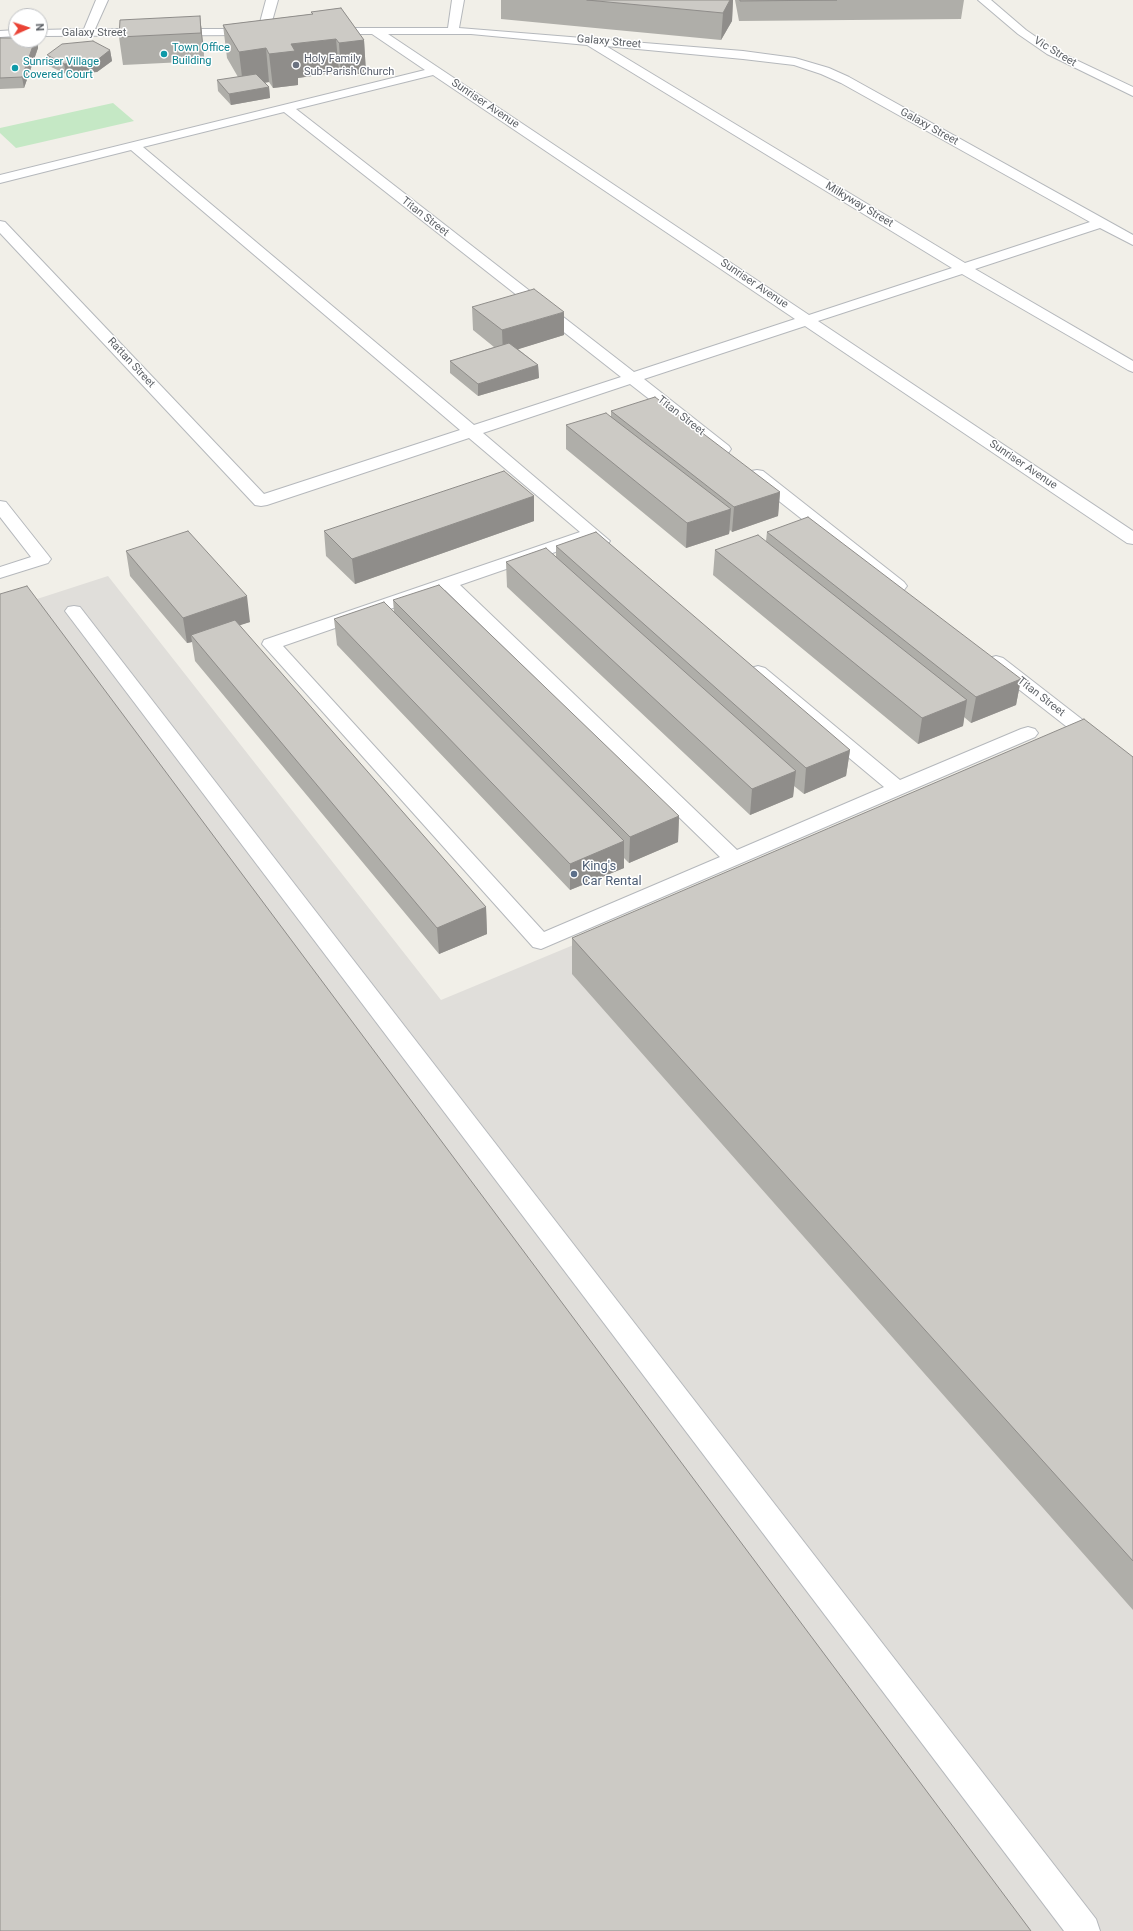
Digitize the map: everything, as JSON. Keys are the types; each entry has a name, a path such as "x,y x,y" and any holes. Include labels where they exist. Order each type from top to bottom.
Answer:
{"street":[{"path":"88,33 102,0"},
{"name":"Galaxy Street","path":"48,33 267,32 272,0"},
{"path":"453,30 458,0"},
{"name":"Vic Street","path":"984,0 1022,32 1051,52 1133,92"},
{"name":"Sunriser Avenue","path":"375,30 1133,539"},
{"name":"Galaxy Street","path":"319,31 453,30 588,40 769,57 795,62 825,71 845,80 1133,241"},
{"name":"Milkyway Street","path":"588,40 964,269 1133,368"},
{"path":"0,179 435,71"},
{"name":"Titan Street","path":"286,108 909,594"},
{"path":"133,146 469,432 616,554"},
{"path":"469,432 1101,223"},
{"name":"Rattan Street","path":"0,225 261,500 469,432"},
{"path":"0,506 42,560 0,573"},
{"path":"592,534 271,644 541,942 1028,733"},
{"path":"447,584 734,859"},
{"path":"74,611 1084,1931"},
{"name":"Titan Street","path":"984,653 1133,769"},
{"path":"745,661 898,788"}],"shaded area":[{"path":"108,576 441,1000 1072,738 1133,786 1133,1931 0,1931 0,611"}],"green space":[{"path":"113,103 134,121 16,148 0,133 0,128"}],"building":[{"path":"587,0 730,0 723,13"},
{"path":"740,0 837,0 740,1"},
{"path":"341,8 364,40 339,43 336,39 291,44 295,51 269,54 266,48 239,52 223,25 313,14 311,12"},
{"path":"200,16 201,33 119,37 120,20"},
{"name":"Sunriser Village Covered Court","path":"0,38 8,38 8,48 32,48 22,77 0,78"},
{"path":"93,41 110,50 96,61 64,64 47,55 62,44"},
{"path":"256,74 269,87 229,94 217,80"},
{"path":"534,289 564,312 502,330 472,307"},
{"path":"509,343 538,365 478,384 450,361"},
{"path":"655,397 780,492 734,507 611,411"},
{"path":"606,413 731,509 687,523 566,425"},
{"path":"504,471 534,496 352,559 324,531"},
{"path":"808,517 1021,679 976,697 767,532"},
{"path":"188,531 247,596 183,618 126,551"},
{"path":"596,532 850,750 806,768 556,546"},
{"path":"758,535 967,700 922,718 715,550"},
{"path":"546,548 796,771 752,789 506,562"},
{"path":"439,585 679,816 630,837 393,600"},
{"path":"27,586 1031,1931 0,1931 0,594"},
{"path":"384,602 624,841 570,864 334,619"},
{"path":"235,620 486,907 437,928 191,635"},
{"path":"1084,719 1133,757 1133,1561 572,938"}],"place":[{"name":"Town Office Building","path":"164,54"},
{"name":"Holy Family Sub-Parish Church","path":"296,65"},
{"name":"Sunriser Village Covered Court","path":"15,68"},
{"name":"King's Car Rental","path":"574,874"}]}
